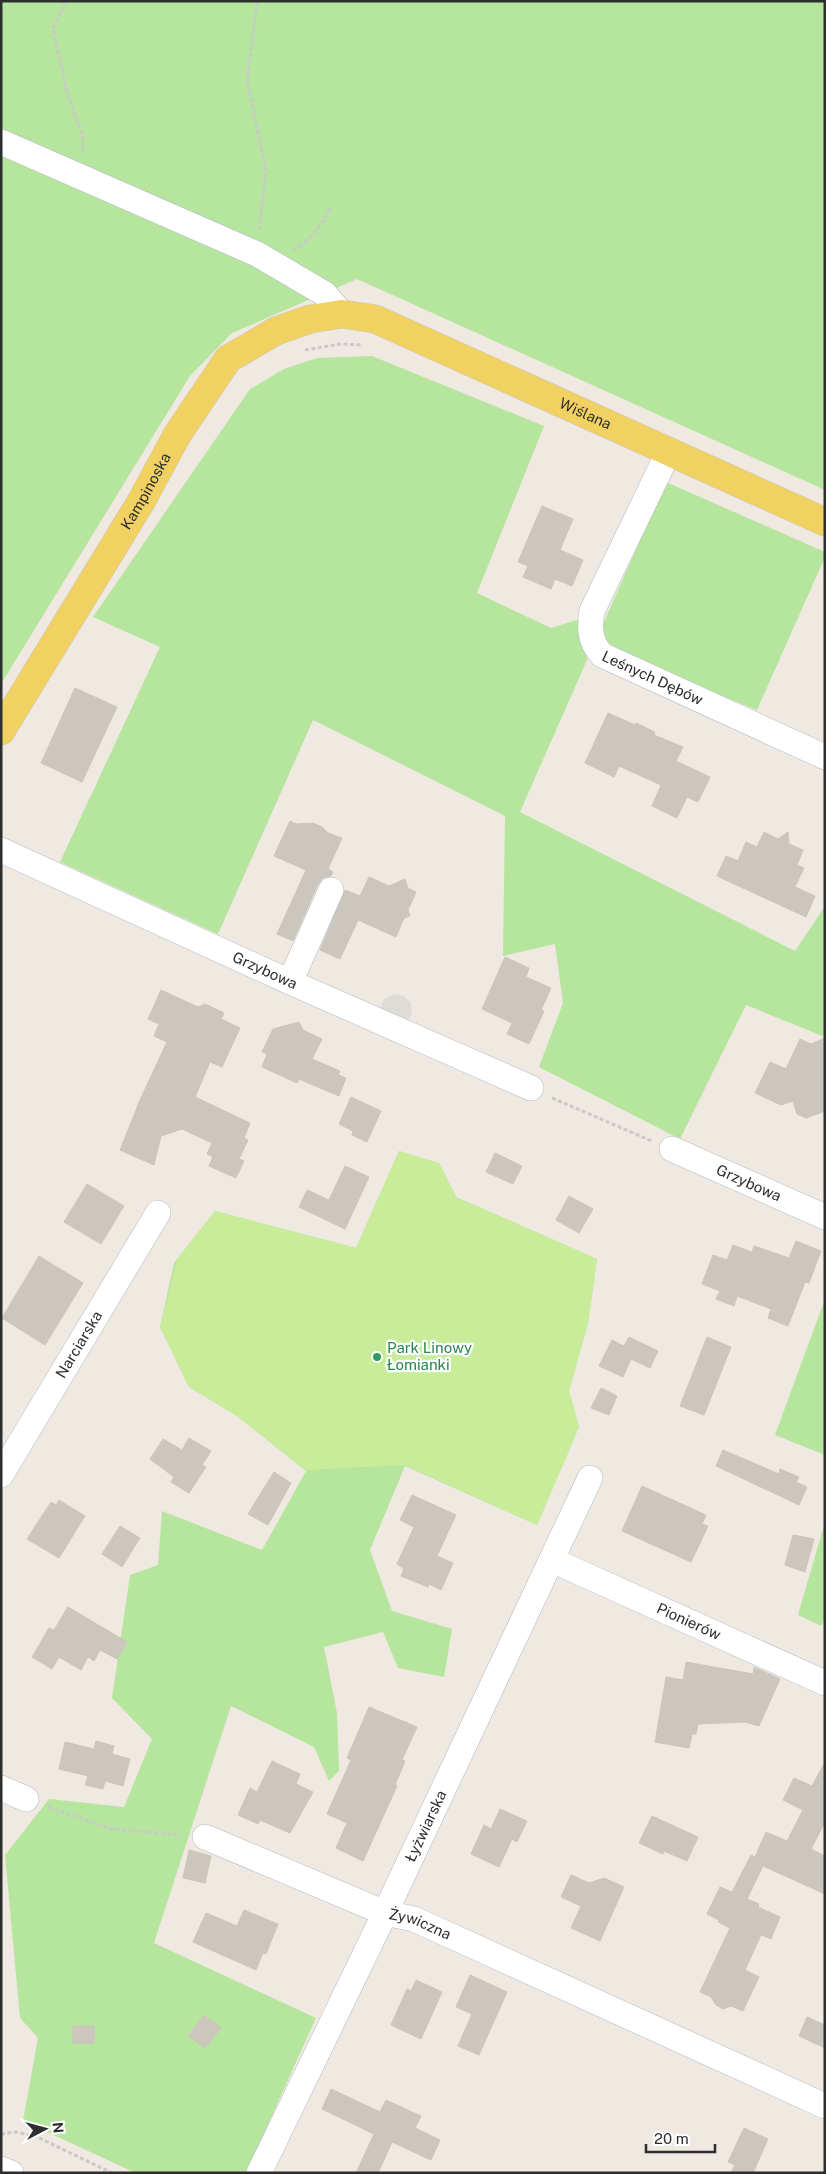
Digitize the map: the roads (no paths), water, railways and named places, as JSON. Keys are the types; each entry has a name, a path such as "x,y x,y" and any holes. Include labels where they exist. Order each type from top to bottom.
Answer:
{"main road":[{"name":"Wiślana","path":"342,314 375,319 825,522"},
{"name":"Kampinoska","path":"1,731 142,500 177,435 228,359 276,331 310,319 342,314"}],"street":[{"path":"1,142 261,256 325,294 342,314"},
{"name":"Leśnych Dębów","path":"668,451 592,611 590,627 594,647 602,655 825,757"},
{"name":"Grzybowa","path":"1,850 290,982 530,1088"},
{"path":"290,982 331,890"},
{"name":"Grzybowa","path":"672,1149 825,1217"},
{"name":"Narciarska","path":"1,1475 158,1213"},
{"name":"Łyżwiarska","path":"259,2173 385,1913 590,1478"},
{"name":"Pionierów","path":"552,1560 825,1683"},
{"path":"1,1788 26,1799"},
{"name":"Żywiczna","path":"205,1837 385,1913 414,1920 825,2106"},
{"path":"1,2170 11,2173"}],"place":[{"name":"Park Linowy Łomianki","path":"377,1357"}]}
